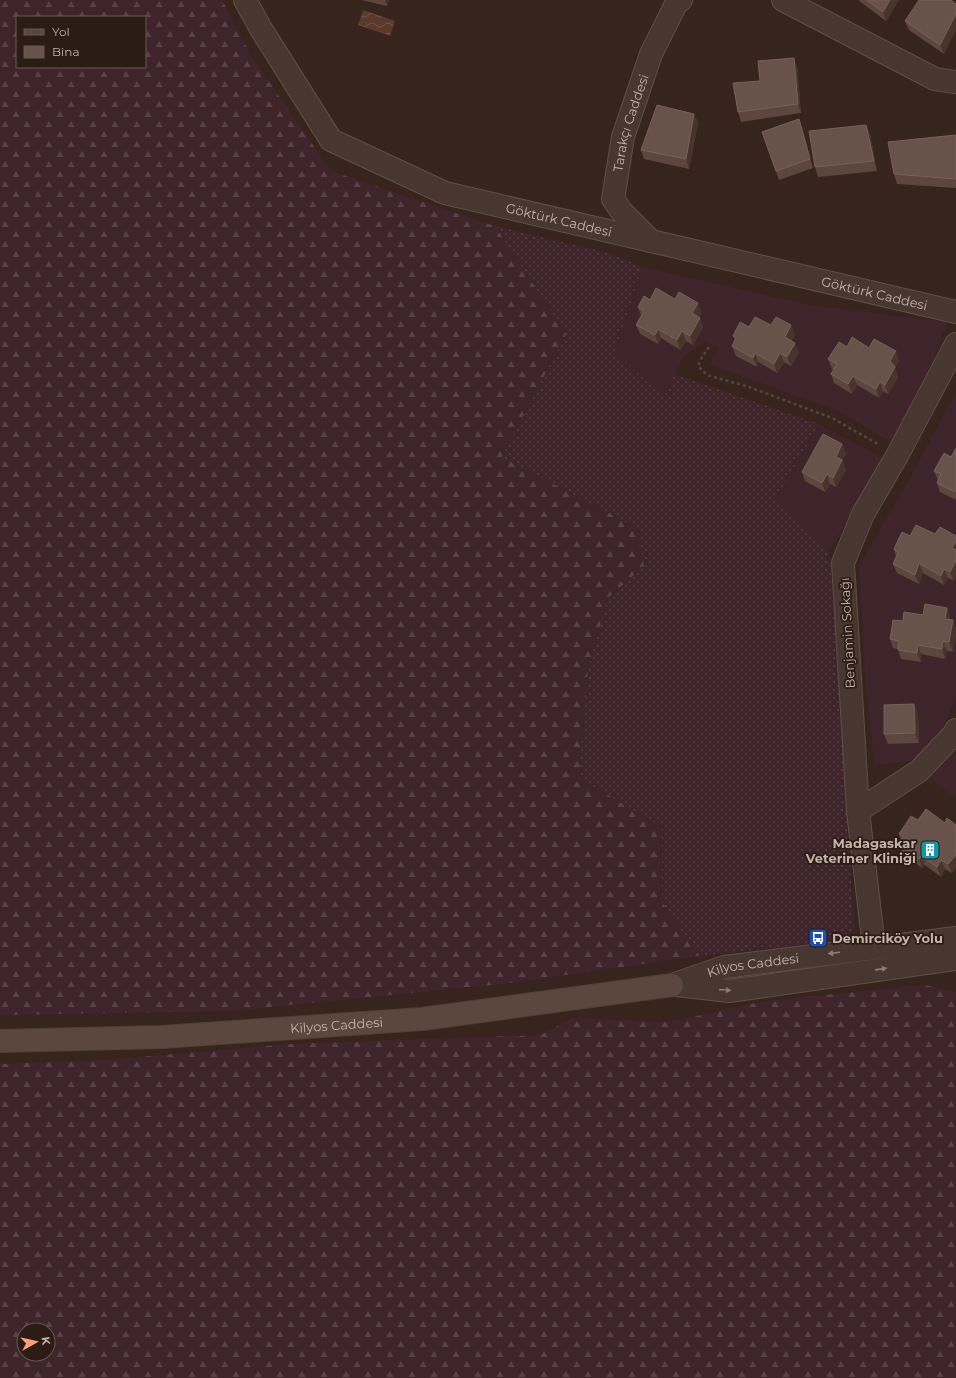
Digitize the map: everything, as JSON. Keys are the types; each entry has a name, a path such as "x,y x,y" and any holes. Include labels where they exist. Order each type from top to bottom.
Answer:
{"street":[{"name":"Göktürk Caddesi","path":"245,0 261,29 331,140 445,192 956,312"},
{"name":"Tarakçı Caddesi","path":"651,241 622,212 613,199 623,137 651,54 676,2 681,0"},
{"path":"783,0 936,79 956,82"},
{"name":"Benjamin Sokağı","path":"874,948 858,811 843,563 863,514 898,454 956,344"},
{"path":"858,811 919,771 956,730"},
{"name":"Kilyos Caddesi","path":"0,1041 162,1037 422,1019 672,985 724,967 956,938"},
{"name":"Kilyos Caddesi","path":"672,985 729,991 956,958"},
{"path":"922,963 956,975"}],"path":[{"path":"709,347 698,366 707,375 749,387 832,418 875,443 898,454"}],"green space":[{"path":"0,0 222,0 252,57 331,171 495,226 566,334 502,457 637,528 644,566 608,598 588,669 579,778 662,827 662,902 699,956 502,984 229,1011 0,1015"},
{"path":"495,226 609,253 642,267 615,352 663,397 674,374 819,424 775,501 829,550 843,738 854,929 846,937 808,944 699,956 662,902 662,827 579,778 588,669 608,598 644,566 637,528 502,457 566,334"},
{"path":"642,267 810,305 947,322 934,359 892,442 836,410 710,365 718,347 705,342 683,357 664,398 615,352","holes":["702,313 696,323 693,345 686,341 680,350 661,338 658,344 641,316","799,353 791,366 784,362 758,362 756,367 736,356","840,373 898,377 883,391 879,398 857,385 852,394"]},
{"path":"956,391 956,463 940,492 956,500 956,543 923,573 944,585 948,578 953,581 956,577 956,629 894,648 945,659 947,651 953,652 956,633 956,699 935,744 910,761 875,765 866,690 859,565 906,485"},
{"path":"819,424 882,457 882,467 829,550 775,501"},
{"path":"956,749 956,798 930,778"},
{"path":"925,985 956,992 956,1378 0,1378 0,1064 105,1060 290,1044 541,1035 572,1018 669,1022 765,1001"}],"water":[{"path":"363,10 395,21 390,36 358,25"}],"building":[{"path":"867,0 890,0 883,12"},
{"path":"919,0 951,0 956,4 956,14 940,45 905,21"},
{"path":"794,58 798,104 738,112 733,83 760,81 758,61"},
{"path":"657,105 694,114 686,159 641,150"},
{"path":"799,119 810,159 776,171 762,132"},
{"path":"866,125 874,161 815,167 809,131"},
{"path":"956,135 956,179 894,174 888,142"},
{"path":"656,288 675,299 679,292 698,303 692,313 700,318 690,336 682,331 677,340 658,329 655,335 636,325 644,311 638,307 644,296 650,300"},
{"path":"755,317 771,325 776,317 791,325 785,337 795,343 787,357 780,353 774,364 755,353 753,358 732,346 736,338 733,336 740,322 749,327"},
{"path":"852,337 869,348 874,339 896,351 890,361 895,367 885,385 880,382 876,389 853,376 848,384 831,374 837,364 828,359 839,342 847,347"},
{"path":"823,434 842,444 836,457 842,460 833,478 827,474 822,483 802,472"},
{"path":"956,448 955,492 937,483 941,474 934,471 944,453 951,457"},
{"path":"916,525 935,534 940,527 956,536 956,541 952,548 956,550 956,561 950,572 944,569 941,576 919,563 915,575 893,564 898,553 894,549 902,532 910,536"},
{"path":"925,604 947,608 945,619 953,620 949,642 943,641 942,649 918,645 917,653 898,650 899,641 890,639 893,620 903,621 904,612 923,615"},
{"path":"914,704 915,733 884,734 884,705"},
{"name":"Madagaskar Veteriner Kliniği","path":"926,809 945,823 947,818 956,825 956,855 948,864 941,860 937,867 922,856 919,859 899,844 903,837 899,834 911,816 918,820"}],"place":[{"name":"Madagaskar Veteriner Kliniği","path":"930,850"},
{"name":"Demirciköy Yolu","path":"818,938"}]}
